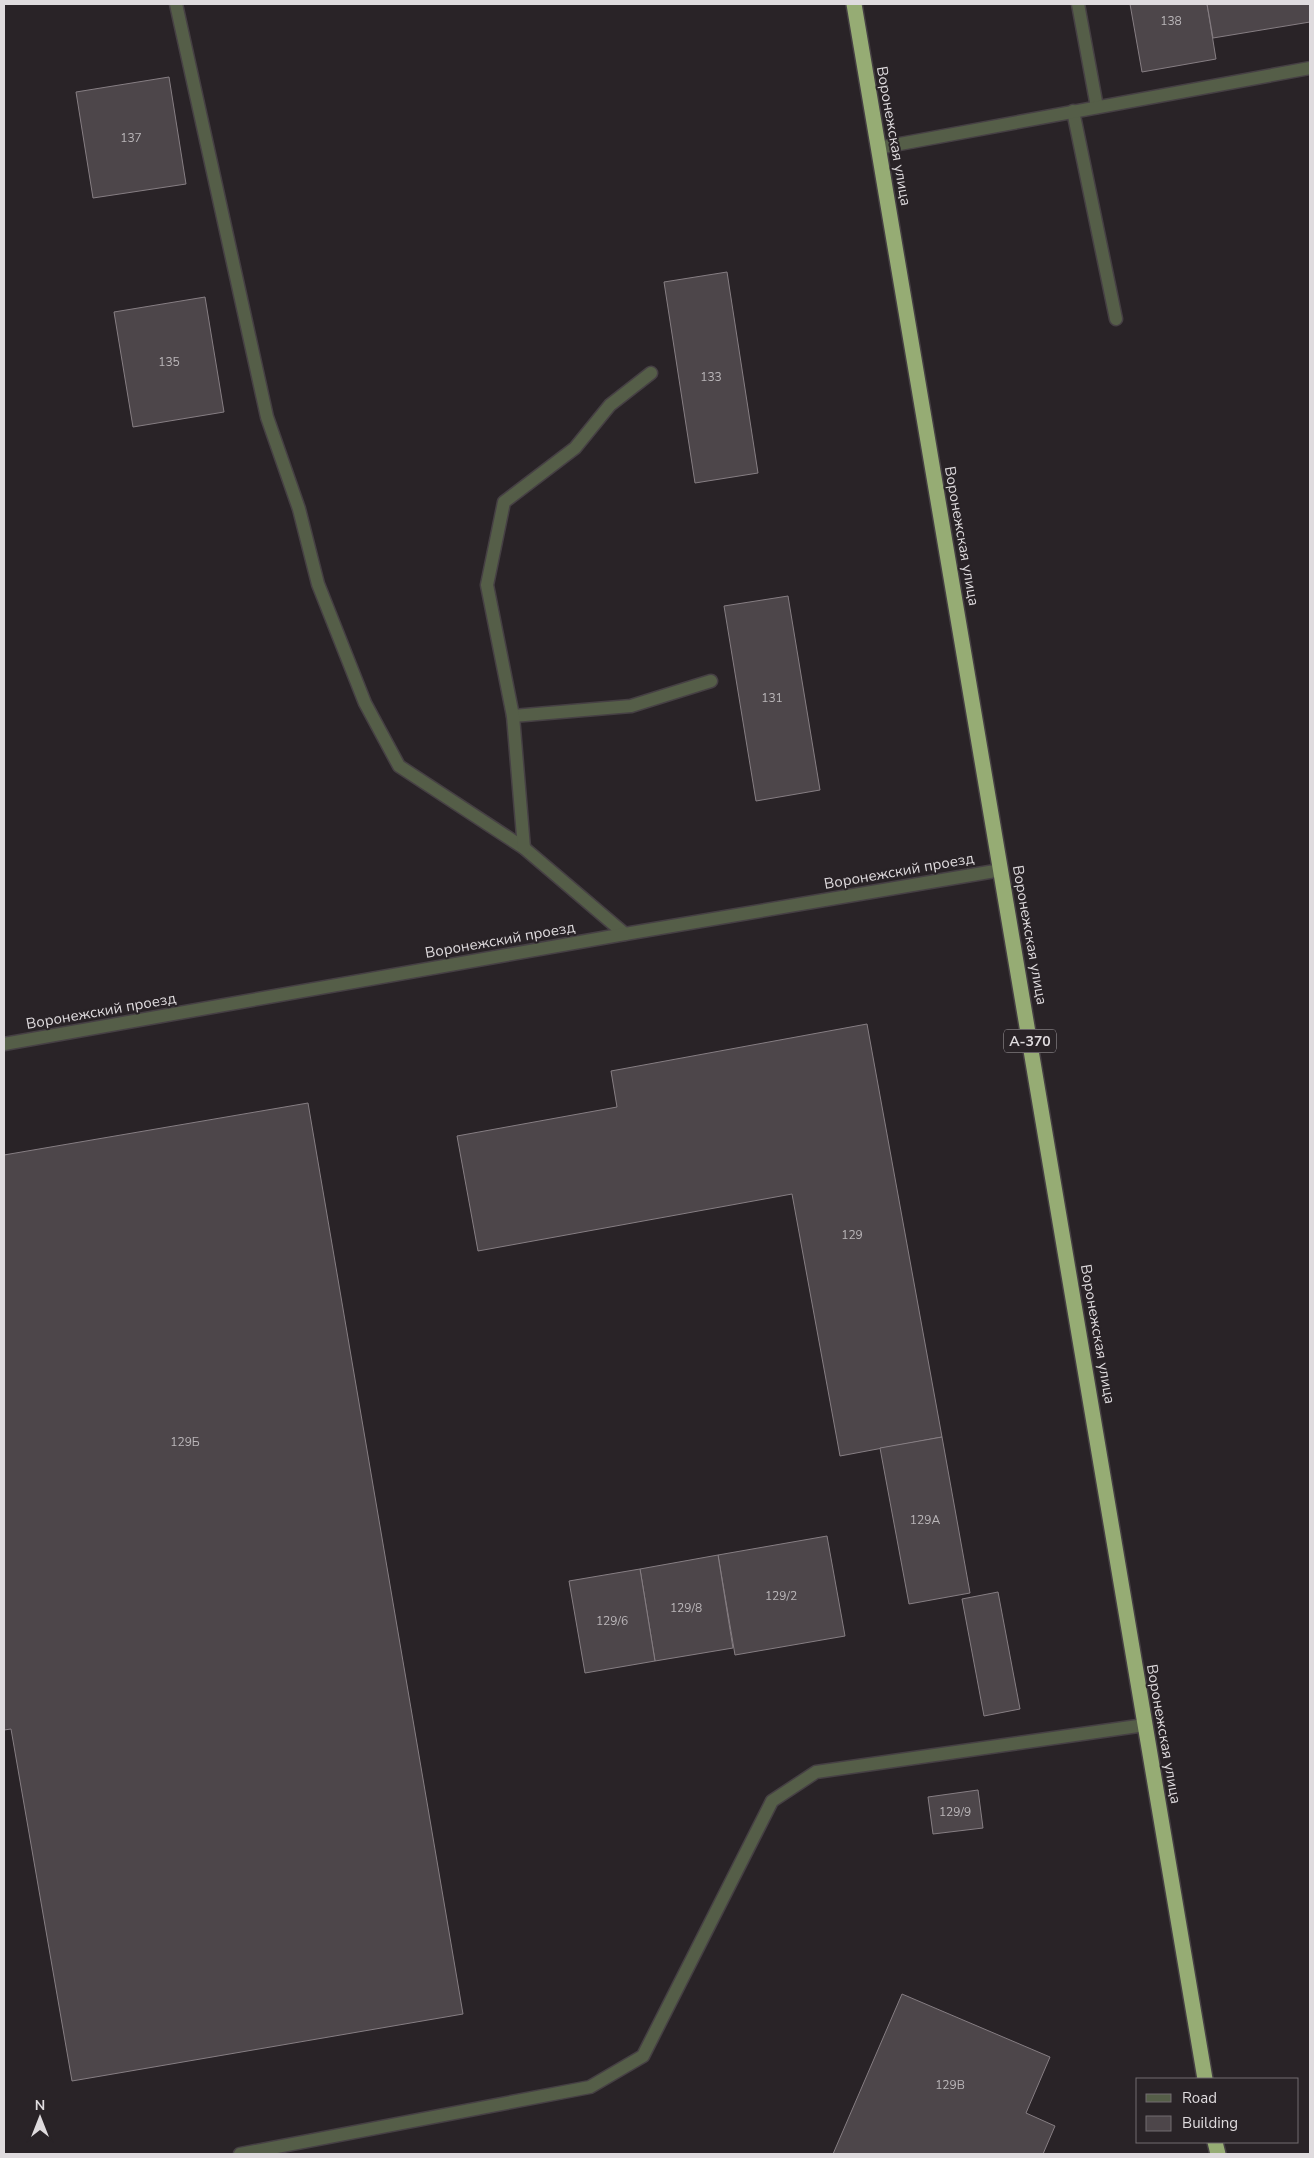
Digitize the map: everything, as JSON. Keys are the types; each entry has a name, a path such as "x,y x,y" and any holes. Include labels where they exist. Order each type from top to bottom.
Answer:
{"highway":[{"name":"Воронежская улица","path":"854,4 1205,2078"}],"street":[{"path":"176,4 267,417 299,509 318,584 365,703 399,766 524,848 625,934"},
{"path":"1078,4 1097,107"},
{"path":"878,148 1310,68"},
{"path":"1073,111 1116,319"},
{"path":"524,848 513,716 487,585 504,502 575,448 610,405 651,373"},
{"path":"513,716 631,706 711,681"},
{"name":"Воронежский проезд","path":"4,1044 625,934 1001,870"},
{"path":"240,2154 590,2087 643,2056 772,1801 816,1772 1145,1725"}],"building":[{"path":"1130,4 1207,4 1216,59 1142,72"},
{"path":"1207,4 1310,4 1310,22 1213,38"},
{"path":"169,77 186,184 93,198 76,92"},
{"path":"727,272 758,473 695,483 664,282"},
{"path":"205,297 224,412 133,427 114,312"},
{"path":"788,596 820,790 756,801 724,606"},
{"path":"867,1024 942,1437 840,1456 792,1194 478,1251 457,1136 617,1107 611,1071"},
{"path":"308,1103 463,2014 72,2081 11,1729 4,1730 4,1155"},
{"path":"942,1437 970,1593 909,1604 880,1448"},
{"path":"827,1536 845,1636 735,1655 718,1555"},
{"path":"718,1555 733,1648 655,1661 640,1569"},
{"path":"640,1569 655,1661 585,1673 569,1581"},
{"path":"998,1592 1020,1709 984,1716 962,1599"},
{"path":"978,1790 983,1828 933,1834 928,1797"},
{"path":"902,1994 1050,2057 1026,2113 1055,2126 1043,2154 833,2154"}]}
